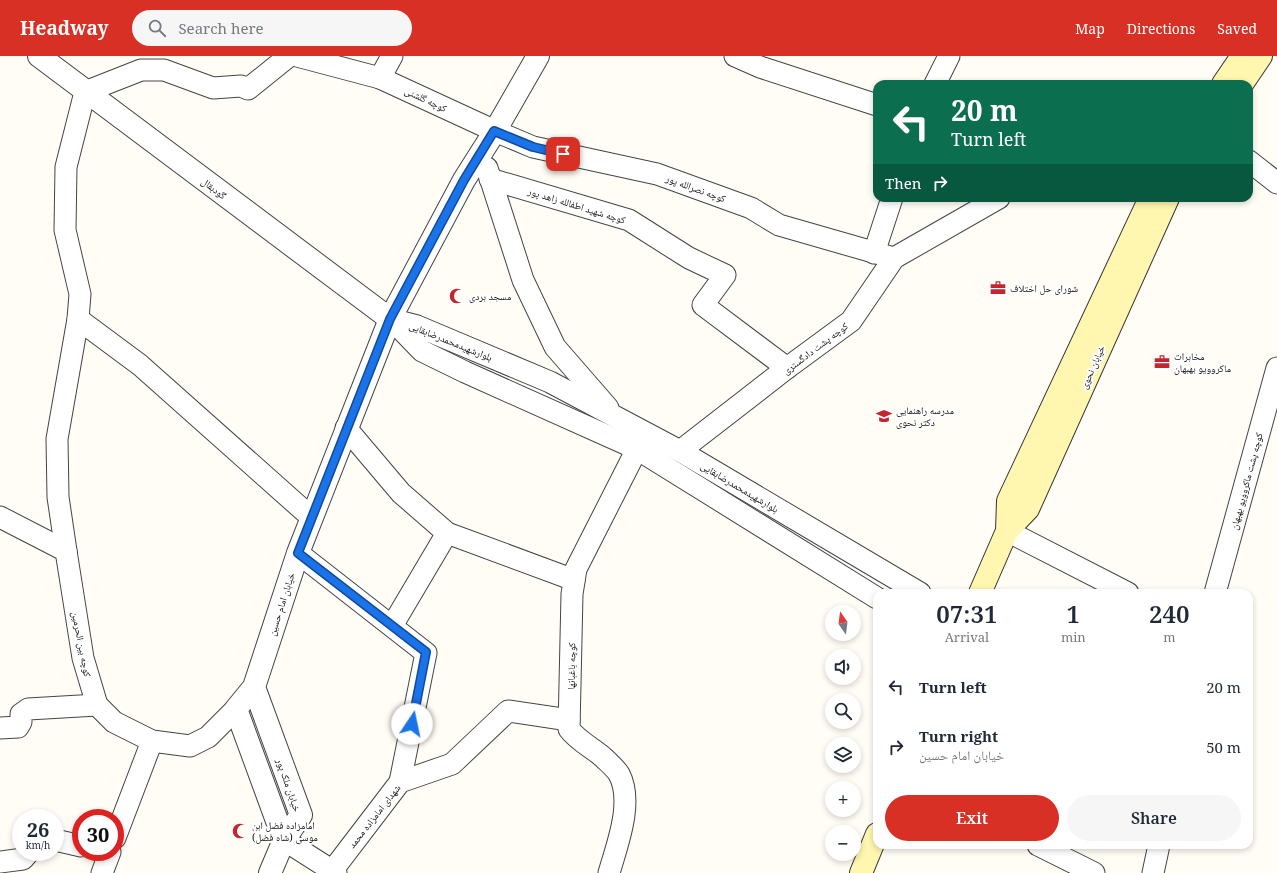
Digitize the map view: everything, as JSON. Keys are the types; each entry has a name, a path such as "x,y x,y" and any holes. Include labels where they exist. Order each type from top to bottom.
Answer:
{"main road":[{"path":"1226,80 1242,56"},
{"path":"1245,80 1261,56"},
{"name":"خیابان نحوی","path":"982,589 1007,530 1028,509 1151,202"},
{"path":"860,873 873,843"}],"street":[{"name":"گودبقال","path":"39,56 85,92 390,319"},
{"path":"85,92 141,70 164,70 213,88 241,86 248,89 289,56"},
{"name":"کوچه گلشنی","path":"297,56 380,78 494,131"},
{"path":"380,78 392,56"},
{"name":"خیابان امام حسین","path":"152,741 190,746 208,737 236,709 254,687 298,553 390,319 464,180 538,56"},
{"path":"735,56 760,67 873,104"},
{"path":"937,80 949,56"},
{"name":"کوچه بین الحرمین","path":"85,92 66,167 65,230 80,294 78,319 57,440 58,497 83,658 96,705"},
{"name":"کوچه نصرالله پور","path":"494,131 533,147 657,174 751,208 779,225 894,258"},
{"path":"482,150 523,280 555,346 615,416"},
{"path":"1253,164 1277,183"},
{"name":"کوچه شهید اطفالله زاهد پور","path":"490,179 630,220 689,258 725,275 704,305 787,368"},
{"path":"874,253 891,202"},
{"name":"کوچه پشت دادگستری","path":"680,452 787,368 851,321 894,258 992,202"},
{"path":"78,319 140,365 312,518"},
{"name":"بلوارشهیدمحمدرضابقایی","path":"390,319 417,326 550,382 680,452 913,589"},
{"name":"بلوارشهیدمحمدرضابقایی","path":"390,319 422,351 464,372 637,449 873,596"},
{"name":"کوچه پشت ماکروویو بهبهان","path":"1216,589 1277,368"},
{"path":"346,428 401,493 447,533 574,580"},
{"name":"کوچه باغبانها","path":"609,873 624,818 624,793 619,774 604,758 576,737 569,729 574,580 576,569 637,449"},
{"path":"0,517 66,551"},
{"path":"1007,530 1120,589"},
{"path":"392,626 447,533"},
{"path":"298,553 426,652 400,782"},
{"name":"خیابان ملک پور","path":"254,687 301,815 284,840"},
{"path":"0,728 18,727 21,722 21,714 28,709 96,705 114,722 152,741 124,814"},
{"path":"236,709 284,840 334,872"},
{"name":"شهدای امامزاده محمد","path":"334,872 400,782 452,764 508,711 569,720"},
{"path":"270,873 284,840"},
{"path":"1046,849 1094,873"},
{"path":"1153,873 1158,849"},
{"path":"0,862 12,860"},
{"path":"102,873 107,861"}],"place":[{"name":"شورای حل اختلاف","path":"998,288"},
{"name":"مسجد بردی","path":"457,296"},
{"name":"مخابرات ماکروویو بهبهان","path":"1162,362"},
{"name":"مدرسه راهنمایی دکتر نحوی","path":"884,416"},
{"name":"امامزاده فضل ابن موسی (شاه فضل)","path":"240,831"}],"route":[{"path":"412,724 426,652 298,553 390,319 464,180 494,131 533,147 563,154"}]}
